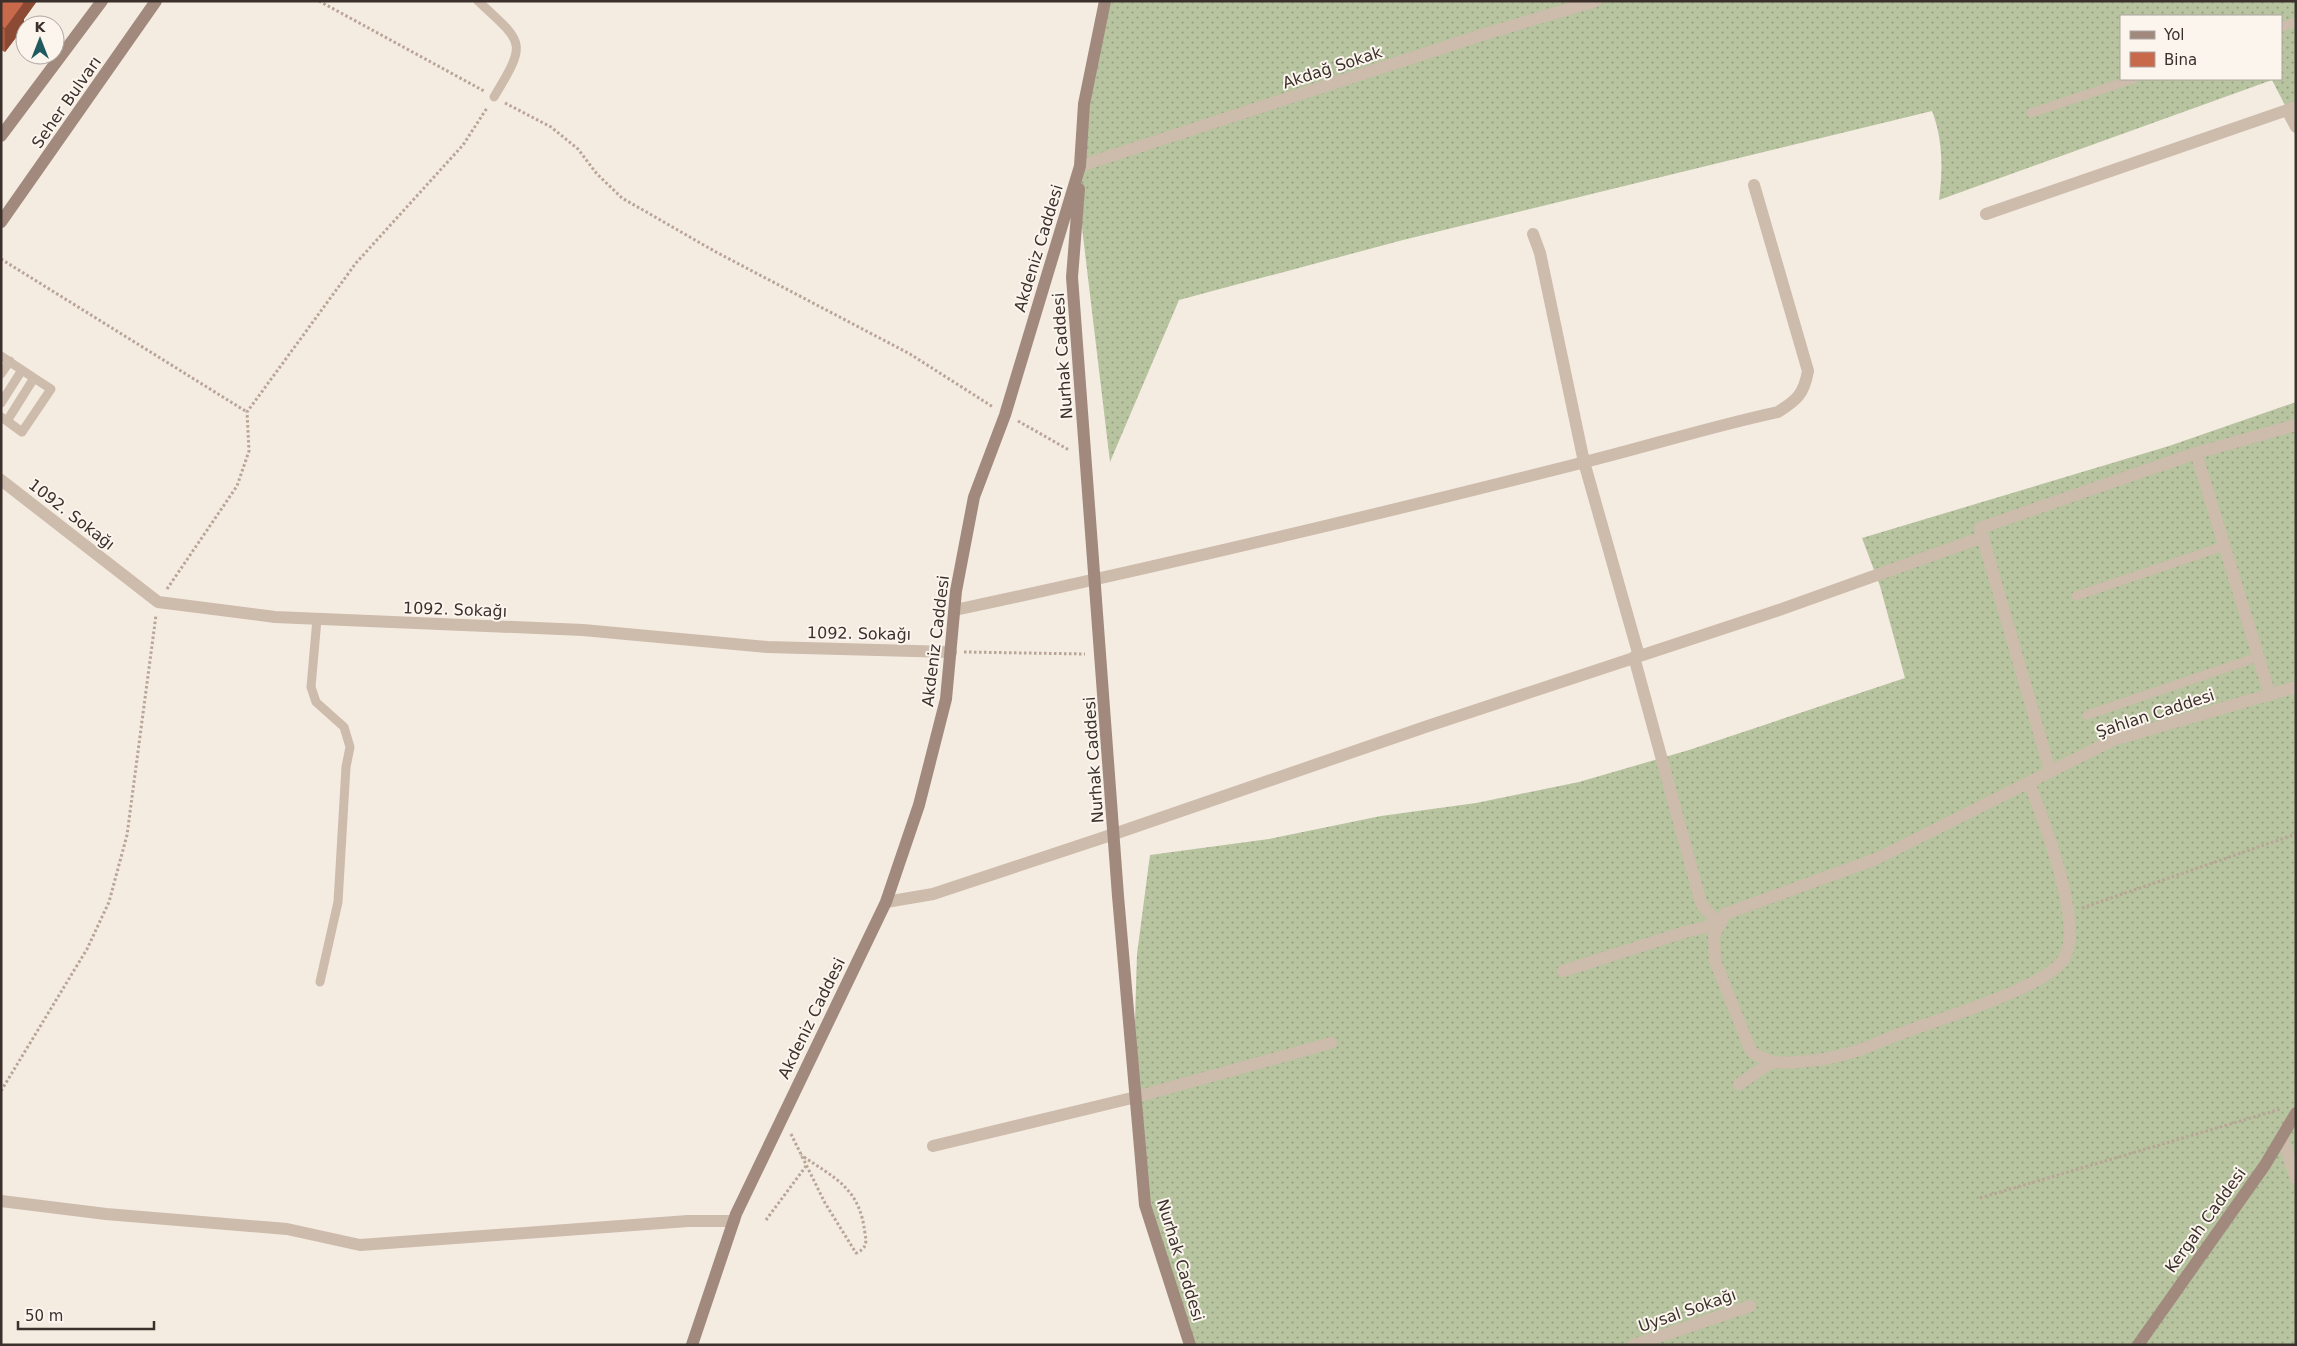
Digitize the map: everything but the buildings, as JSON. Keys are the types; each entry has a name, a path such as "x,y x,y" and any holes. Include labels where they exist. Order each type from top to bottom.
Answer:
{"street":[{"name":"Seher Bulvarı","path":"1,136 102,1"},
{"name":"Seher Bulvarı","path":"1,222 156,1"},
{"name":"Akdeniz Caddesi","path":"692,1345 734,1221 810,1058 886,902 919,805 946,700 956,591 974,497 1005,414 1080,166 1084,104 1105,1"},
{"name":"Akdağ Sokak","path":"1080,166 1488,33 1596,1"},
{"path":"1986,214 2291,109 2296,127"},
{"name":"Nurhak Caddesi","path":"1080,166 1072,277 1102,654 1114,834 1145,1205 1190,1345"},
{"path":"955,610 1095,580 1584,462 1778,412 1792,403 1806,387 1808,371 1754,185"},
{"path":"1533,234 1540,253 1584,462 1701,903 1718,924"},
{"path":"2050,771 1980,528 2196,453 2296,425"},
{"path":"2196,453 2270,695"},
{"name":"1092. Sokağı","path":"1,480 158,602 275,617 584,630 767,647 951,652"},
{"path":"886,902 933,894 1114,834 1636,656 1776,611 1983,537"},
{"name":"Şahlan Caddesi","path":"1718,924 1726,914 1876,859 2113,740 2296,687"},
{"path":"1718,924 1714,936 1715,961 1751,1051 1760,1058 1772,1062 1797,1062 1850,1053 2012,993 2059,967 2066,956 2070,944 2067,913 2057,859 2029,782"},
{"path":"1563,971 1685,932 1718,924"},
{"path":"933,1146 1136,1097 1331,1043"},
{"path":"1739,1084 1772,1062"},
{"name":"Kergah Caddesi","path":"2138,1345 2265,1164 2282,1136 2291,1110"},
{"path":"2282,1136 2296,1179"},
{"path":"1,1201 106,1214 287,1229 360,1245 688,1221 734,1221"},
{"name":"Uysal Sokağı","path":"1634,1345 1750,1306"}],"lane":[{"path":"478,1 510,31 517,51 515,62 494,97"},
{"path":"2282,27 2296,22"},
{"path":"2031,113 2130,80"},
{"path":"1,356 52,389 22,432 4,419 34,378"},
{"path":"1,374 10,361"},
{"path":"1,403 22,370"},
{"path":"2076,596 2224,546"},
{"path":"317,619 312,686 316,702 344,727 350,747 346,767 338,902 320,982"},
{"path":"2087,715 2258,657"}],"path":[{"path":"319,1 551,127 578,149 597,174 622,198 716,252 910,354 1005,414 1085,458"},
{"path":"1,1091 87,949 109,902 127,835 158,602 237,486 249,451 247,412 356,263 463,145 494,97"},
{"path":"1,259 247,412"},
{"path":"951,652 1102,654"},
{"path":"2067,913 2296,834"},
{"path":"1980,1198 2291,1110"},
{"path":"801,1156 843,1184 856,1200 864,1219 866,1238 865,1246 860,1252 856,1253 825,1203 806,1166 801,1156"},
{"path":"766,1220 806,1166"}],"green space":[{"path":"1103,1 2296,1 2296,127 2272,80 1939,200 1941,155 1936,122 1932,111 1403,240 1179,300 1110,462 1075,169"},
{"path":"2296,402 2296,1345 1187,1345 1150,1204 1134,1054 1137,954 1150,855 1269,839 1381,816 1476,803 1579,782 1689,750 1905,678 1880,586 1862,538 2169,446"}]}
